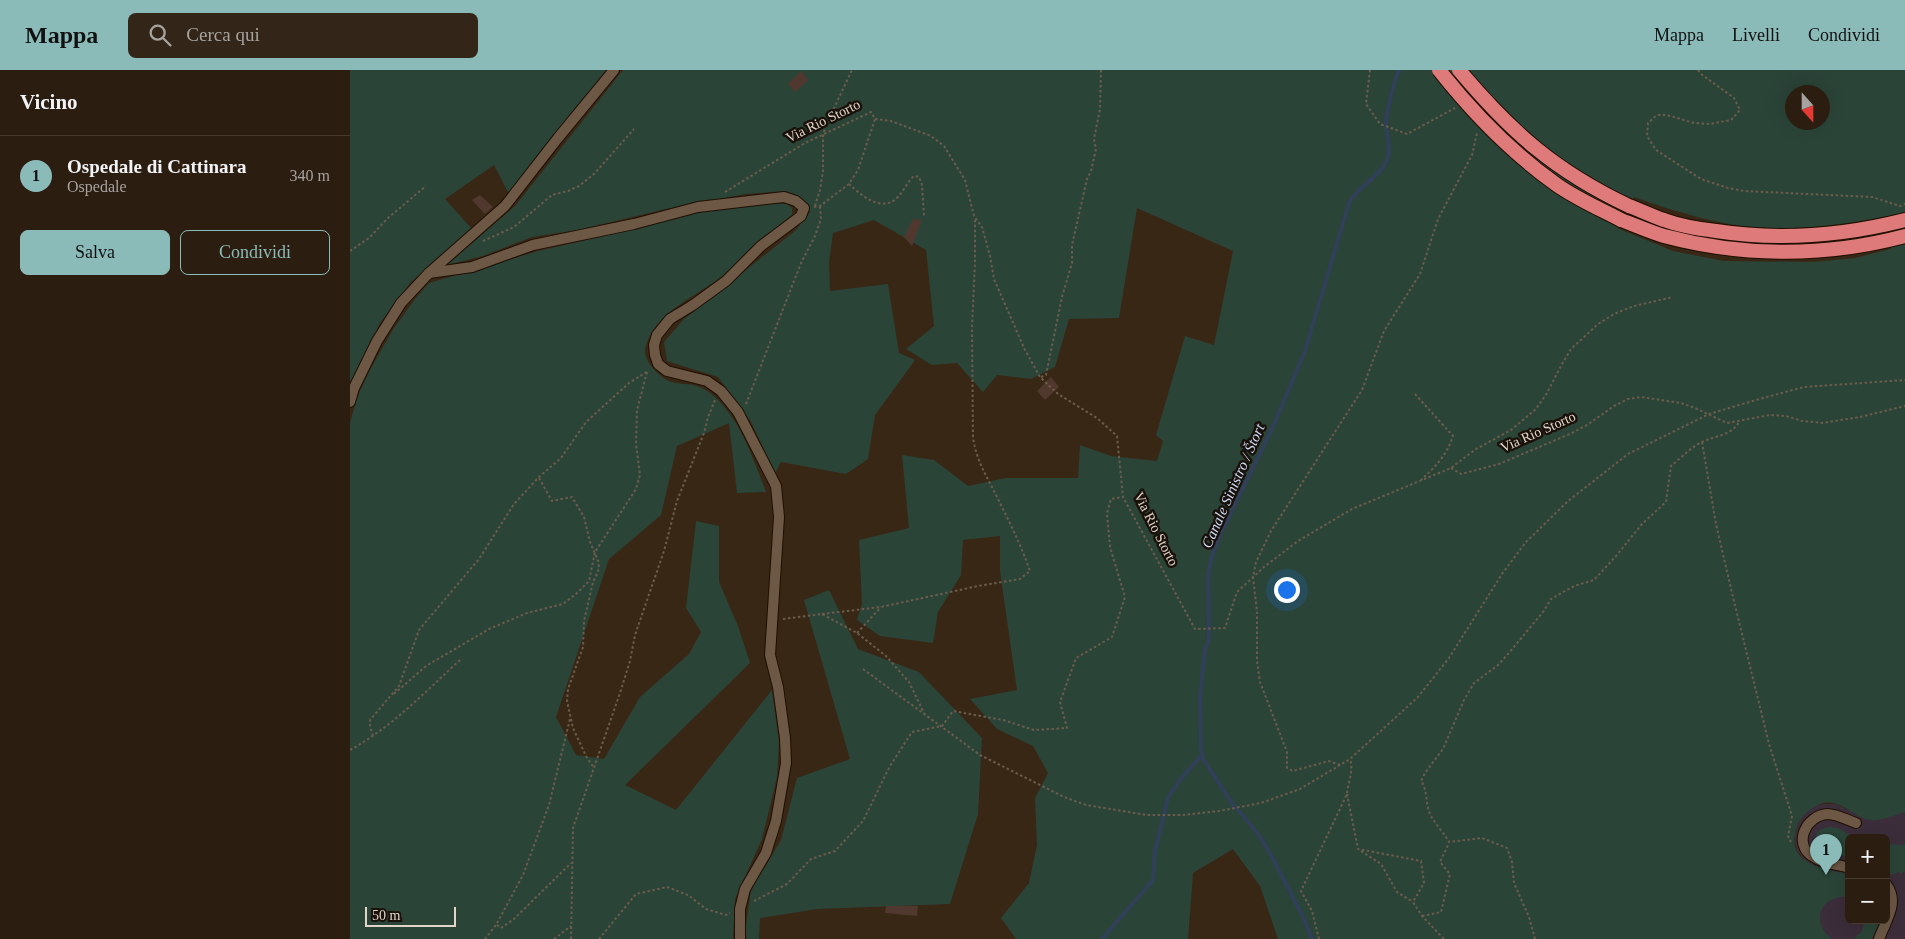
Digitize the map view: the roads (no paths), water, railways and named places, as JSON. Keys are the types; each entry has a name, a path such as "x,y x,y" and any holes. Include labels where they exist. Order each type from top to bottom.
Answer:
{"highway":[{"path":"1438,70 1490,128 1513,150 1558,186 1621,220 1662,235 1736,250 1773,252 1846,248 1905,236"},
{"path":"1459,70 1507,124 1562,170 1596,190 1629,206 1665,220 1703,230 1738,235 1809,237 1845,233 1905,220"}],"street":[{"path":"350,402 354,388 377,341 401,303 429,273 505,206 614,70"},
{"path":"429,273 472,267 533,245 634,224 698,207 784,197 796,201 804,208 801,216 761,246 726,280 693,305 670,319 657,335 654,345 658,364 667,371 707,381 721,392 738,412 776,486 779,517 770,655 778,687 786,763 776,821 766,853 745,889 740,909 740,939"},
{"path":"1845,867 1822,861 1808,853 1805,848 1805,826 1813,819 1825,814 1832,814 1856,823"},
{"path":"1890,890 1892,893 1892,904 1890,909"},
{"path":"1879,939 1885,924"}],"waterway":[{"name":"Canale Sinistro / Štort","path":"1312,939 1303,917 1270,853 1258,834 1232,803 1203,759 1200,697 1205,649 1209,639 1208,576 1212,556 1221,533 1272,429 1305,351 1349,203 1353,196 1381,170 1388,157 1386,118 1399,70"},
{"path":"1102,939 1153,880 1155,851 1168,798 1178,782 1202,755"}],"place":[{"name":"Ospedale di Cattinara","path":"1826,875"}]}
